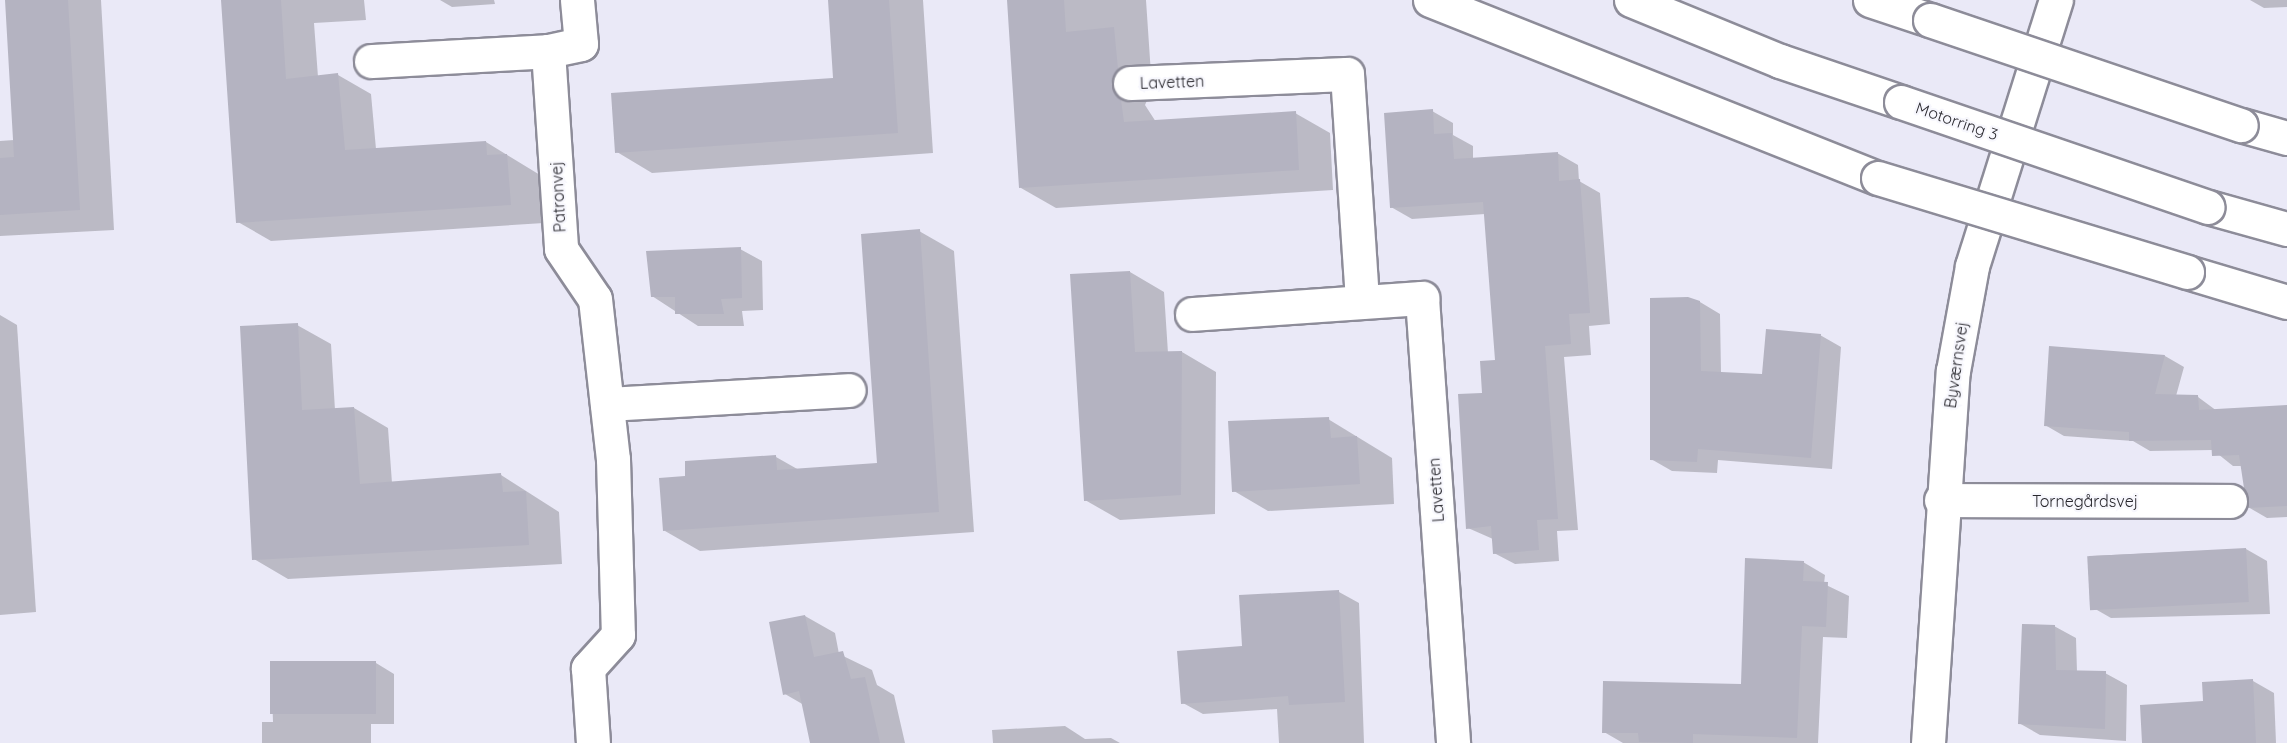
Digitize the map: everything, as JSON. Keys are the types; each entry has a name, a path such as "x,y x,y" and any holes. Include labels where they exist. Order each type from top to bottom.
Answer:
{"main road":[{"path":"371,61 548,51 581,44 577,0"},
{"path":"1430,0 1878,178 2287,302"},
{"name":"Motorring 3","path":"1631,0 1780,61 2208,207 2287,229"},
{"path":"1870,0 2241,125 2287,138"},
{"name":"Byværnsvej","path":"1928,743 1941,500 1953,371 1972,266 2056,0"},
{"name":"Patronvej","path":"548,51 561,249 595,299 607,404 618,635 588,668 593,743"},
{"name":"Lavetten","path":"1130,83 1347,74 1362,302"},
{"name":"Lavetten","path":"1192,314 1422,298 1453,743"},
{"path":"607,404 849,390"},
{"name":"Tornegårdsvej","path":"1941,500 2230,501"}],"building":[{"path":"5,0 68,0 80,210 0,215 0,158 14,157"},
{"path":"221,0 281,0 286,79 338,73 345,150 486,141 487,155 507,154 511,205 236,223"},
{"path":"828,0 889,0 898,133 615,153 611,93 833,78"},
{"path":"1007,0 1064,0 1066,32 1114,27 1118,69 1111,84 1121,100 1124,122 1296,111 1299,170 1019,188"},
{"path":"1433,109 1434,134 1452,133 1454,159 1558,152 1559,181 1580,179 1590,313 1569,314 1571,344 1545,346 1558,519 1537,520 1539,550 1493,554 1491,526 1466,529 1458,394 1482,393 1480,361 1495,360 1483,202 1390,208 1384,113"},
{"path":"920,229 939,512 663,531 659,478 685,476 685,461 776,455 777,470 877,463 861,234"},
{"path":"741,247 742,298 721,299 724,314 675,314 675,297 651,297 646,251"},
{"path":"1130,271 1135,352 1182,351 1181,495 1084,501 1070,274"},
{"path":"1688,297 1700,301 1701,371 1762,374 1766,329 1821,334 1811,458 1698,449 1697,462 1650,460 1650,298"},
{"path":"298,323 302,410 354,407 360,484 501,473 503,492 526,491 529,545 252,560 240,326"},
{"path":"2049,346 2165,355 2155,394 2198,395 2199,410 2287,405 2287,506 2247,508 2239,455 2212,456 2211,440 2129,441 2129,432 2044,426"},
{"path":"1329,417 1331,438 1357,436 1360,484 1232,492 1228,421"},
{"path":"2246,548 2249,602 2090,610 2087,556"},
{"path":"1745,558 1804,561 1803,581 1828,582 1826,627 1802,626 1797,738 1693,734 1693,743 1639,742 1638,733 1602,733 1603,681 1741,684"},
{"path":"1339,590 1345,702 1289,705 1288,696 1181,704 1177,651 1242,646 1239,595"},
{"path":"805,615 814,657 843,651 851,679 865,677 880,743 810,743 799,691 783,695 769,622"},
{"path":"2022,624 2055,625 2056,670 2106,671 2105,729 2018,724"},
{"path":"270,661 376,661 376,714 270,714"},
{"path":"2253,679 2256,743 2142,743 2140,705 2203,701 2202,682"}]}
